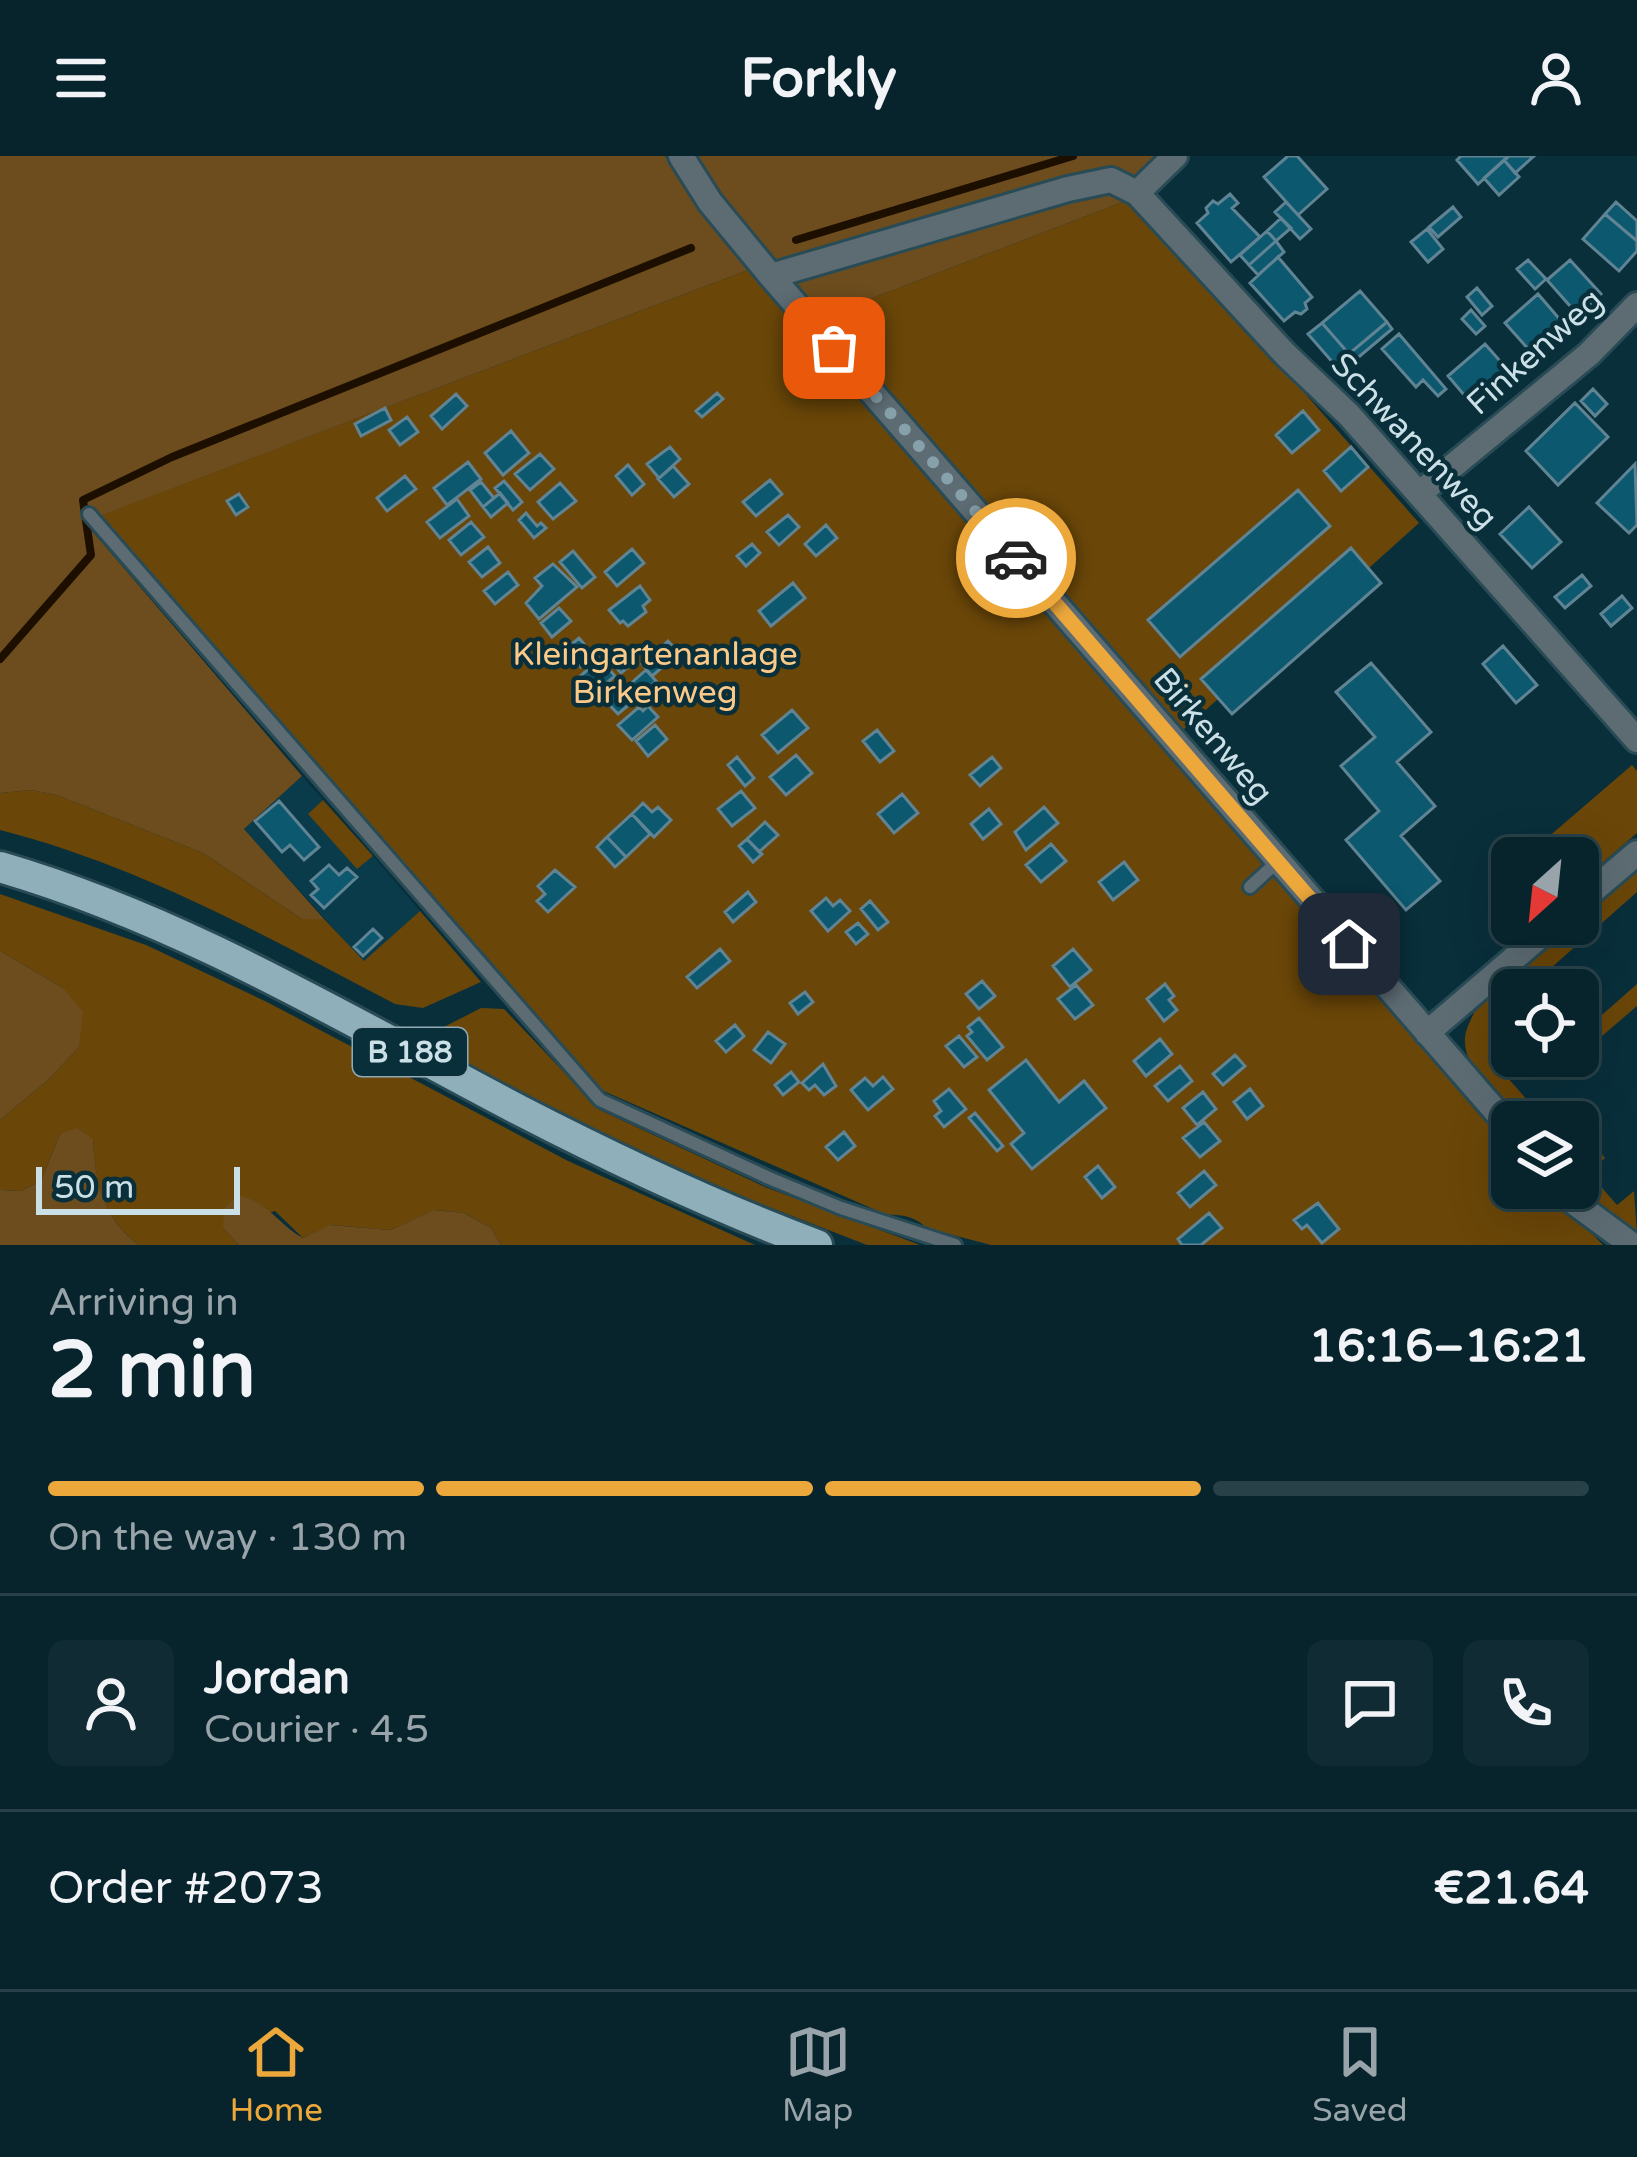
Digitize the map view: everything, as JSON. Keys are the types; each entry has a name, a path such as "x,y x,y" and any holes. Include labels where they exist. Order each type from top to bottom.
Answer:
{"main road":[{"name":"B 188","path":"0,867 92,897 203,944 603,1152 783,1239 818,1245"}],"street":[{"name":"Birkenweg","path":"680,156 710,202 771,276 1491,1106"},
{"path":"771,276 1068,189 1112,180 1137,193 1175,156"},
{"name":"Schwanenweg","path":"1137,193 1420,493 1637,740"},
{"name":"Finkenweg","path":"1420,493 1589,354 1637,305"},
{"path":"1599,885 1637,853"},
{"path":"1427,1033 1530,945"},
{"path":"1581,1209 1625,1244"}],"lane":[{"path":"89,514 600,1100 805,1193 956,1245"},
{"path":"1250,887 1277,862"}],"shaded area":[{"path":"0,156 665,156 748,270 97,517 87,525 302,776 244,829 324,919 302,919 203,853 57,795 31,790 0,793"},
{"path":"695,156 1173,156 1133,198 823,317 721,196"},
{"path":"302,776 323,800 309,814 357,869 373,856 420,911 364,962 244,829"},
{"path":"0,951 63,988 83,1012 79,1047 0,1120"},
{"path":"77,1128 93,1139 99,1184 109,1211 139,1245 0,1245 0,1190 21,1191 41,1181 60,1134"},
{"path":"237,1195 266,1208 303,1238 330,1225 391,1230 434,1210 464,1213 491,1228 501,1245 239,1245 223,1228 224,1209"}],"green space":[{"path":"1133,198 1419,523 1369,568 1381,583 1232,713 1218,699 1182,731 823,317"},
{"name":"Kleingartenanlage Birkenweg","path":"748,270 1491,1124 1491,1209 1568,1209 1603,1245 991,1245 926,1228 908,1217 887,1215 599,1089 96,517"},
{"path":"1632,765 1637,771 1637,833 1599,866 1599,837 1548,837"},
{"path":"31,790 57,795 203,853 302,919 324,919 364,961 420,911 481,982 423,1008 395,1004 153,883 0,830 0,793"},
{"path":"323,800 373,856 357,869 308,814"},
{"path":"1637,871 1637,892 1599,926 1599,904"},
{"path":"0,894 146,945 267,1002 568,1161 755,1245 501,1245 491,1228 464,1213 435,1210 391,1230 331,1225 303,1238 275,1211 223,1228 239,1245 139,1245 117,1223 103,1198 93,1140 60,1134 41,1181 21,1191 0,1190 0,1120 79,1047 63,988 0,951"},
{"path":"1551,945 1577,945 1550,969 1523,969"},
{"path":"1637,984 1637,1006 1599,1039 1599,1017"},
{"path":"1491,996 1491,1077 1507,1077 1528,1101 1500,1101 1470,1061 1465,1037 1476,1009"},
{"path":"481,1008 504,1009 600,1110 765,1187 920,1245 867,1245 743,1197 583,1125 400,1027 442,1028"},
{"path":"1599,1184 1617,1205 1634,1191 1637,1234 1599,1208"}],"building":[{"path":"1288,156 1297,156 1327,189 1298,215 1264,177"},
{"path":"1461,156 1507,158 1478,184 1457,160"},
{"path":"1534,156 1515,173 1504,160"},
{"path":"1504,160 1519,177 1499,195 1484,178"},
{"path":"1230,194 1238,203 1232,208 1260,237 1231,262 1197,223 1213,201 1218,204"},
{"path":"1286,202 1311,229 1300,239 1275,212"},
{"path":"1616,202 1637,221 1637,241 1605,214"},
{"path":"1453,207 1461,217 1438,237 1429,227"},
{"path":"1605,214 1637,241 1637,251 1619,271 1583,239"},
{"path":"1281,218 1291,228 1276,241 1267,231"},
{"path":"1427,229 1443,249 1428,262 1411,242"},
{"path":"1267,231 1276,241 1249,265 1240,255"},
{"path":"1276,241 1284,252 1258,275 1249,265"},
{"path":"1278,257 1312,297 1305,303 1307,309 1284,321 1250,283"},
{"path":"1528,260 1546,279 1535,289 1517,269"},
{"path":"1570,260 1601,294 1578,315 1547,280"},
{"path":"1477,288 1492,306 1482,315 1467,297"},
{"path":"1360,291 1387,322 1349,354 1322,323"},
{"path":"1538,294 1563,323 1530,351 1505,323"},
{"path":"1471,310 1485,326 1476,334 1462,319"},
{"path":"1387,322 1392,329 1341,372 1308,334 1322,323 1349,354"},
{"path":"1399,334 1446,389 1438,396 1423,380 1416,387 1382,349"},
{"path":"1485,344 1508,370 1471,403 1448,376"},
{"path":"1593,389 1607,404 1595,416 1581,401"},
{"path":"717,393 723,399 702,417 696,411"},
{"path":"456,394 467,406 442,429 431,416"},
{"path":"1575,403 1608,437 1558,485 1526,451"},
{"path":"385,408 391,420 361,436 355,424"},
{"path":"1303,411 1319,430 1292,453 1276,435"},
{"path":"407,417 418,432 400,445 389,430"},
{"path":"511,431 529,453 503,475 485,453"},
{"path":"670,447 680,459 659,478 647,464"},
{"path":"1351,447 1368,467 1341,491 1324,471"},
{"path":"540,454 554,469 530,490 515,474"},
{"path":"468,462 481,479 447,505 434,488"},
{"path":"1635,464 1637,525 1629,533 1597,503"},
{"path":"628,465 644,484 632,495 616,476"},
{"path":"673,466 689,484 674,497 658,479"},
{"path":"405,476 416,489 387,511 377,498"},
{"path":"770,480 782,494 756,516 743,502"},
{"path":"504,481 522,502 513,510 495,488"},
{"path":"481,482 494,498 483,507 470,490"},
{"path":"560,483 576,501 553,519 538,502"},
{"path":"1298,490 1330,526 1180,657 1148,620"},
{"path":"500,493 508,503 491,517 483,507"},
{"path":"239,494 248,507 236,515 227,501"},
{"path":"457,499 469,516 440,538 427,522"},
{"path":"1529,507 1561,542 1532,568 1500,534"},
{"path":"526,513 537,526 541,523 546,528 534,538 519,520"},
{"path":"788,515 799,527 779,545 767,532"},
{"path":"471,522 484,537 461,555 449,540"},
{"path":"826,525 837,538 816,556 805,544"},
{"path":"752,544 760,553 746,566 737,556"},
{"path":"488,547 500,563 482,577 469,562"},
{"path":"1351,548 1381,583 1232,714 1201,679"},
{"path":"632,549 644,563 617,586 605,572"},
{"path":"573,551 595,577 582,588 560,562"},
{"path":"553,564 577,587 539,619 526,603 542,586 535,578"},
{"path":"508,572 518,585 495,604 484,591"},
{"path":"1582,575 1591,586 1565,608 1555,597"},
{"path":"793,583 805,598 771,626 759,611"},
{"path":"640,586 650,600 643,606 646,612 628,626 620,623 609,610"},
{"path":"1622,596 1632,608 1611,626 1601,614"},
{"path":"559,608 571,621 552,637 541,623"},
{"path":"579,638 594,656 581,667 566,649"},
{"path":"668,641 679,653 652,676 642,664"},
{"path":"1503,646 1537,685 1516,703 1483,664"},
{"path":"627,650 636,661 621,673 612,663"},
{"path":"600,659 615,676 592,695 578,678"},
{"path":"1371,663 1431,732 1397,762 1435,806 1401,836 1440,881 1406,910 1346,840 1379,811 1341,766 1375,737 1336,692"},
{"path":"646,670 656,681 639,696 629,685"},
{"path":"622,681 637,698 618,714 600,695 605,690 609,694"},
{"path":"648,706 658,717 632,740 618,725 639,707 643,711"},
{"path":"792,710 808,728 778,753 762,735"},
{"path":"655,725 667,739 648,756 636,741"},
{"path":"877,730 894,751 880,762 863,741"},
{"path":"796,755 812,773 786,795 770,777"},
{"path":"737,757 754,778 745,786 728,765"},
{"path":"992,757 1001,768 980,786 970,775"},
{"path":"741,791 755,808 732,826 718,809"},
{"path":"902,794 918,813 894,833 878,814"},
{"path":"279,801 319,847 304,860 290,845 282,852 255,821"},
{"path":"643,803 652,812 658,807 671,820 654,837 632,814"},
{"path":"1044,807 1058,823 1026,850 1015,832"},
{"path":"989,809 1001,824 983,839 971,824"},
{"path":"632,814 650,834 626,857 607,837"},
{"path":"765,822 778,835 759,852 747,839"},
{"path":"607,837 626,857 615,867 597,847"},
{"path":"747,839 762,854 753,862 739,846"},
{"path":"1051,844 1066,861 1041,882 1026,865"},
{"path":"1124,862 1138,880 1113,900 1099,882"},
{"path":"329,865 339,875 347,868 357,877 324,908 311,895 318,889 311,881"},
{"path":"555,870 575,887 548,912 537,901 545,894 538,886"},
{"path":"748,892 756,902 733,922 725,912"},
{"path":"826,898 833,906 840,900 850,911 828,931 811,911"},
{"path":"870,901 888,922 878,930 861,909"},
{"path":"858,923 868,934 856,944 846,932"},
{"path":"373,929 382,938 363,956 354,947"},
{"path":"720,949 730,961 697,988 687,977"},
{"path":"1073,949 1091,970 1070,987 1053,966"},
{"path":"982,981 995,996 979,1009 966,994"},
{"path":"1165,984 1177,1010 1164,1021 1147,999"},
{"path":"1076,985 1093,1005 1075,1019 1058,999"},
{"path":"805,992 813,1002 798,1014 790,1003"},
{"path":"979,1018 1003,1047 987,1060 967,1036 972,1032 968,1027"},
{"path":"735,1025 744,1036 726,1052 716,1041"},
{"path":"768,1032 785,1044 771,1063 754,1050"},
{"path":"959,1036 977,1057 964,1067 946,1046"},
{"path":"1160,1039 1172,1054 1146,1076 1134,1061"},
{"path":"1235,1055 1245,1066 1223,1085 1213,1074"},
{"path":"1026,1060 1059,1102 1084,1081 1106,1108 1032,1169 1011,1144 1024,1133 989,1090"},
{"path":"823,1064 836,1086 824,1095 815,1085 809,1090 802,1083"},
{"path":"1180,1066 1192,1081 1168,1101 1155,1086"},
{"path":"791,1072 799,1082 783,1095 775,1085"},
{"path":"883,1077 893,1089 868,1110 851,1090 865,1078 873,1086"},
{"path":"949,1089 966,1109 944,1127 935,1116 941,1111 934,1101"},
{"path":"1250,1089 1263,1106 1247,1119 1234,1102"},
{"path":"1203,1092 1216,1109 1197,1125 1183,1108"},
{"path":"975,1113 1003,1146 997,1151 969,1118"},
{"path":"1204,1122 1220,1141 1200,1157 1183,1138"},
{"path":"844,1132 855,1146 838,1160 826,1147"},
{"path":"1098,1166 1115,1187 1102,1198 1085,1177"},
{"path":"1204,1171 1216,1185 1190,1207 1178,1193"},
{"path":"1318,1203 1339,1229 1322,1243 1307,1225 1302,1229 1294,1220"},
{"path":"1209,1213 1222,1228 1201,1245 1182,1245 1178,1239"}],"waterway":[{"path":"796,240 1073,156"},
{"path":"0,659 91,555 83,500 172,457 691,248"}],"way so far":[{"path":"834,348 1016,558"}],"route":[{"path":"1016,558 1349,944"}]}
